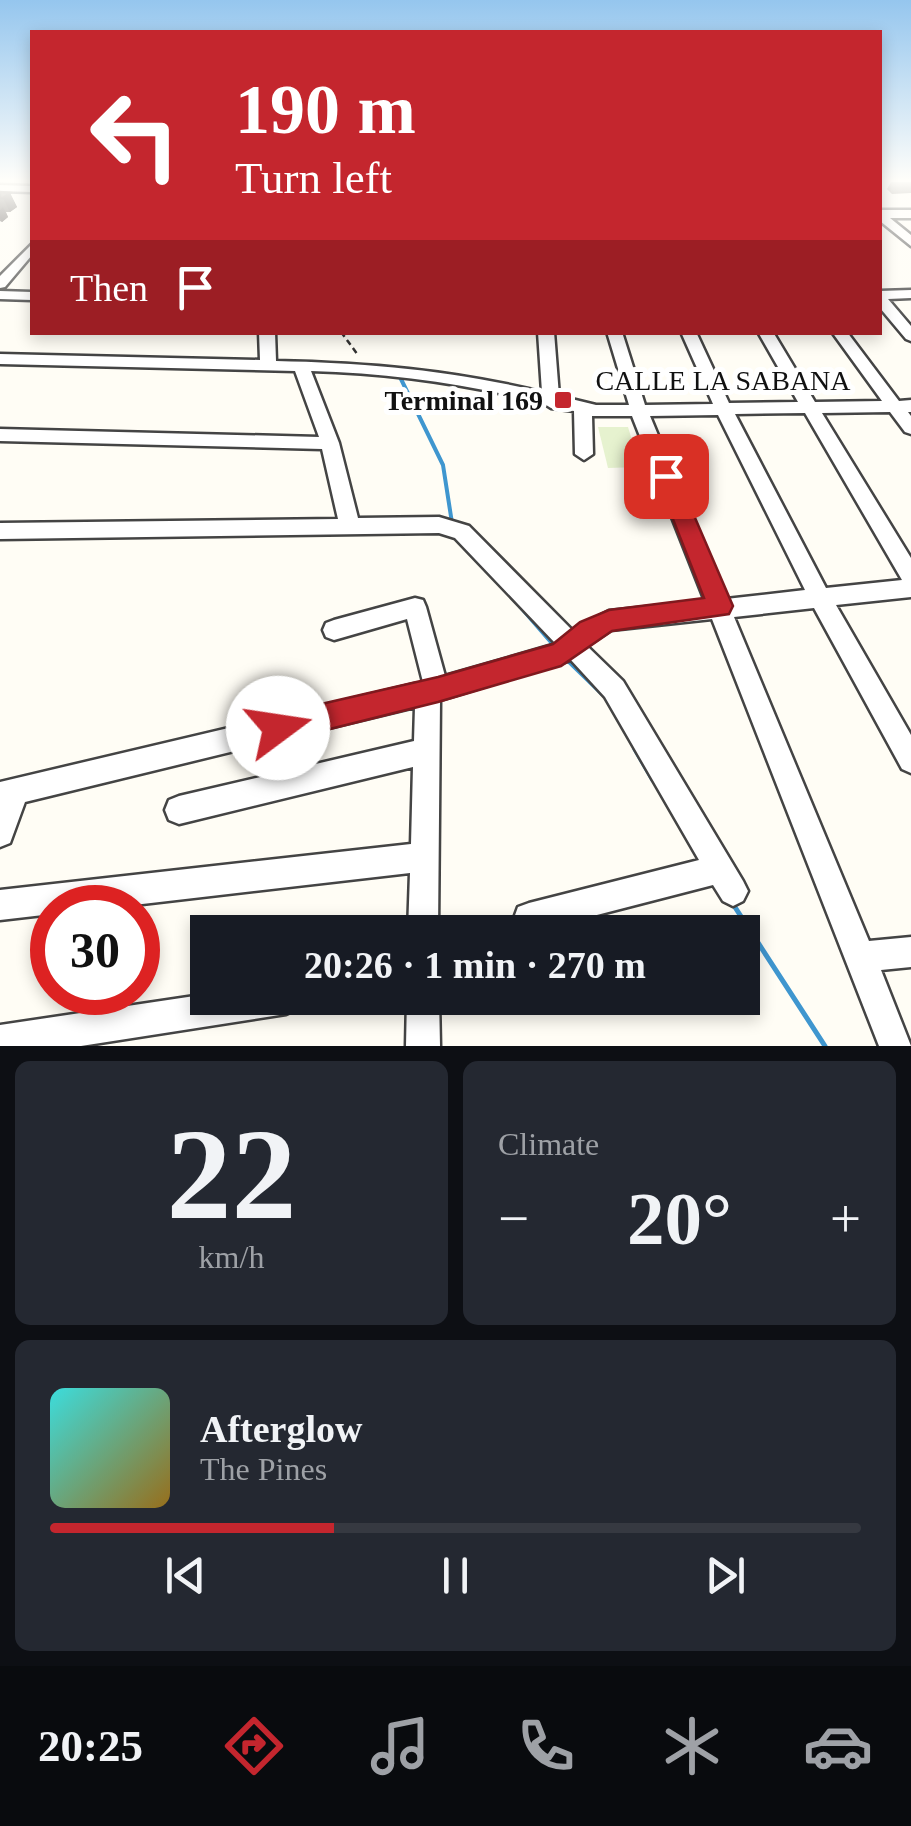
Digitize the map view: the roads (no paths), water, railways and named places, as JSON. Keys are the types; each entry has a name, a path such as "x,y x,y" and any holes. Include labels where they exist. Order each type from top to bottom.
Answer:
{"street":[{"path":"0,284 30,253"},
{"path":"882,297 911,294"},
{"path":"0,295 30,296"},
{"path":"882,300 911,336"},
{"path":"267,335 268,363"},
{"path":"546,335 551,403"},
{"path":"615,335 640,412 896,1046"},
{"path":"689,335 818,597 911,760"},
{"path":"768,335 911,577"},
{"path":"843,335 903,406 911,428"},
{"name":"CALLE LA SABANA","path":"0,359 369,368 471,380 583,409 640,412 903,406"},
{"path":"300,364 330,443 350,526"},
{"path":"583,409 584,454"},
{"path":"0,435 330,443"},
{"path":"0,532 350,526 439,526 462,532 614,689 726,880 545,915"},
{"path":"0,833 8,793 433,691 572,648 589,630 609,621 911,588"},
{"path":"334,630 416,607 433,691 424,752 423,915"},
{"path":"179,810 424,752"},
{"path":"0,905 424,857"},
{"path":"860,957 911,952"},
{"path":"0,1042 190,1013"},
{"path":"422,1015 423,1046"}],"waterway":[{"path":"399,375 443,465 452,523"},
{"path":"510,595 556,648"},
{"path":"566,659 602,694"},
{"path":"635,749 653,780"},
{"path":"731,901 825,1046"}],"place":[{"name":"Terminal 169","path":"563,400"}]}
